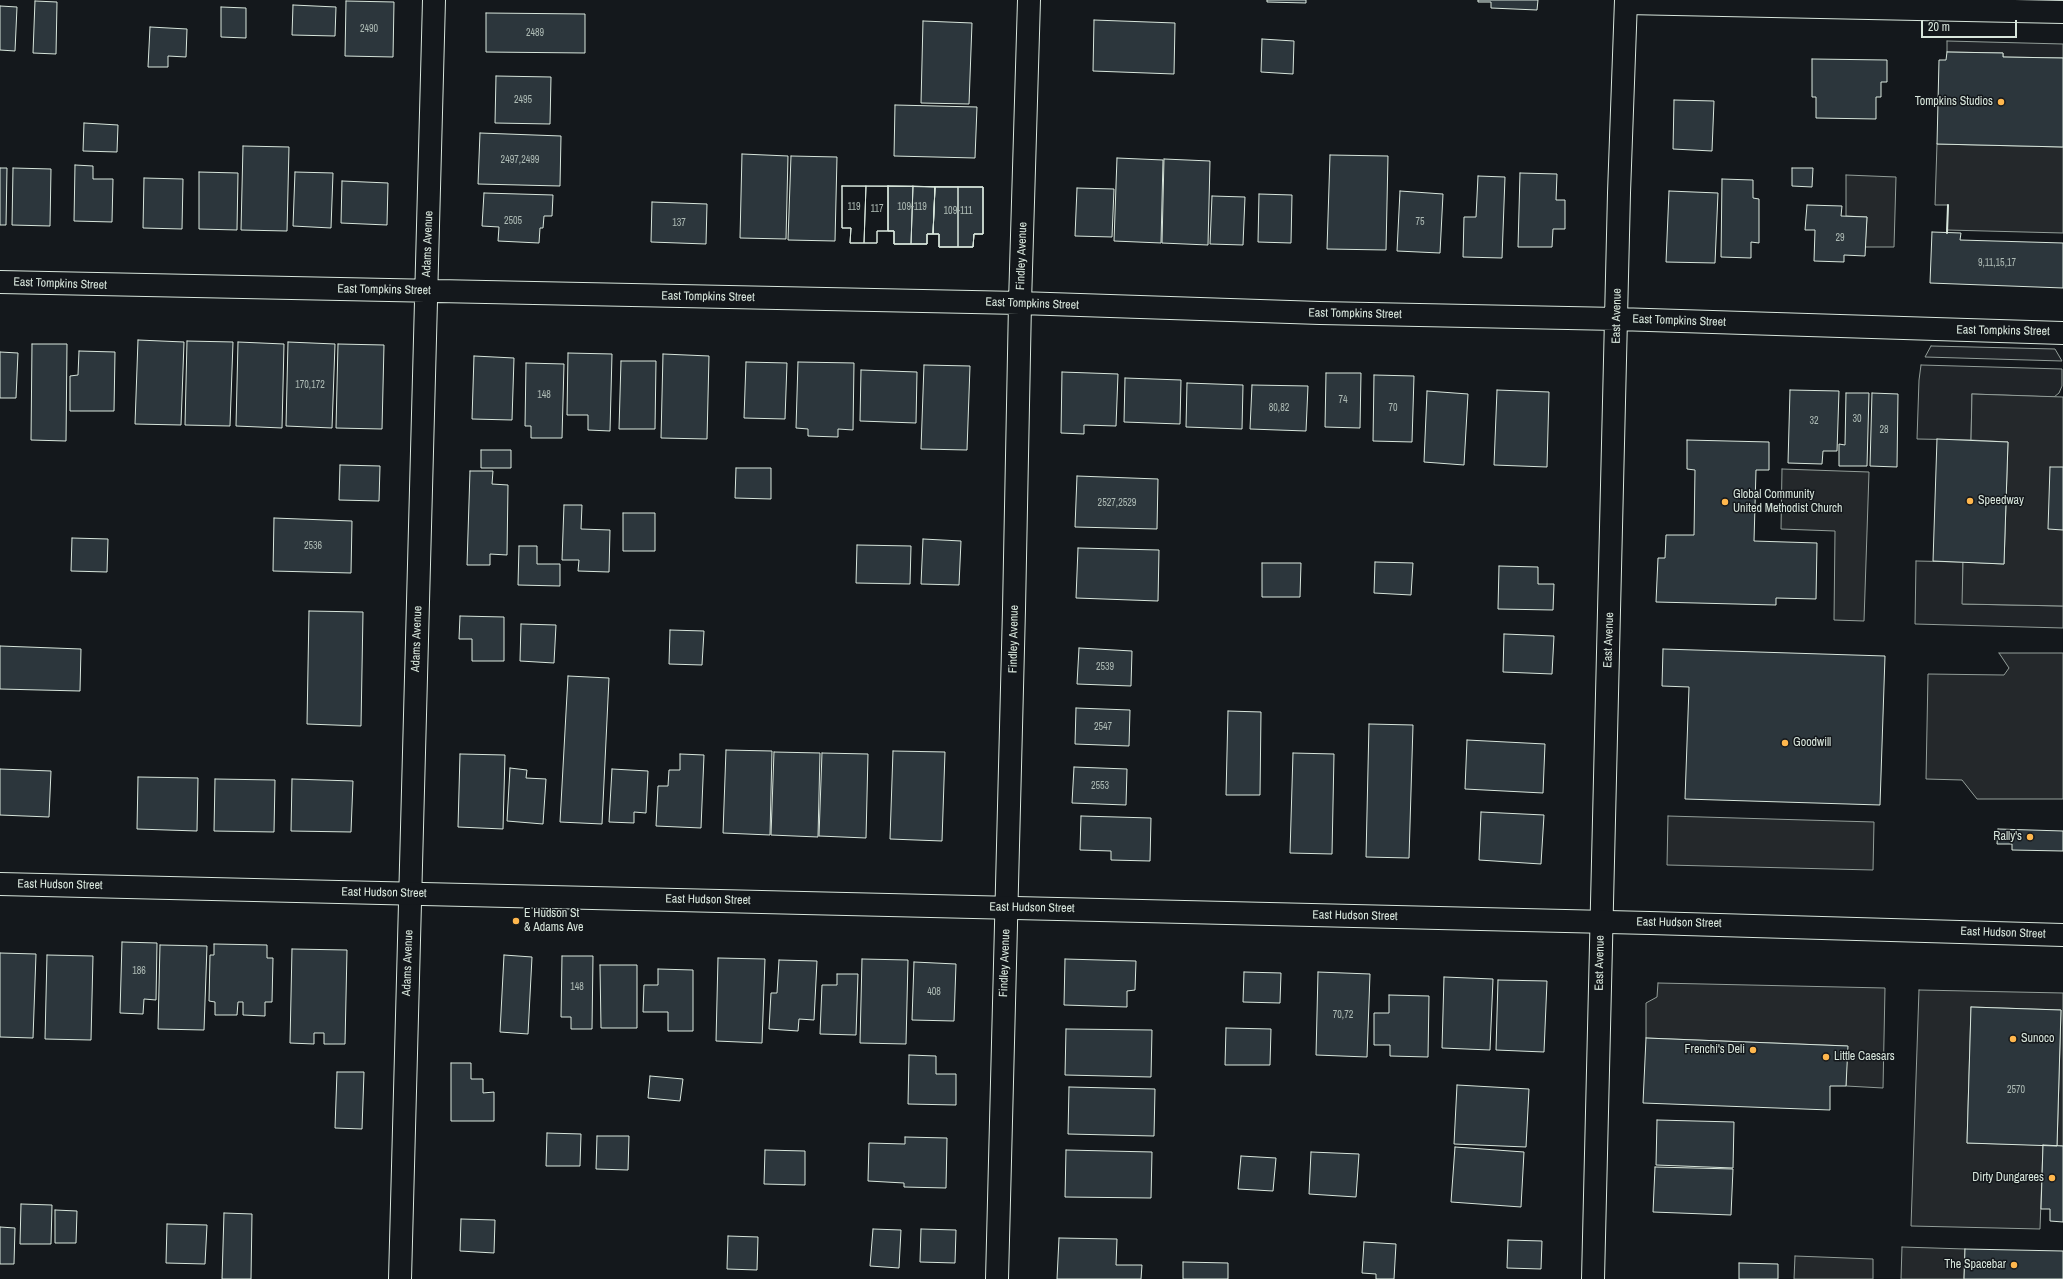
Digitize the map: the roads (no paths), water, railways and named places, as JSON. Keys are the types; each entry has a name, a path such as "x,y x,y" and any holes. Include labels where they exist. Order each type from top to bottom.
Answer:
{"street":[{"name":"Adams Avenue","path":"400,1279 434,0"},
{"name":"Findley Avenue","path":"997,1279 1007,907 1020,303 1029,0"},
{"path":"1626,1 2063,12"},
{"name":"East Avenue","path":"1593,1279 1616,319 1626,1"},
{"name":"East Tompkins Street","path":"0,282 1020,303 1312,313 1616,319 2063,332"},
{"name":"East Hudson Street","path":"0,884 1007,907 2063,934"}],"place":[{"name":"Tompkins Studios","path":"2001,102"},
{"name":"Speedway","path":"1970,501"},
{"name":"Global Community United Methodist Church","path":"1725,502"},
{"name":"Goodwill","path":"1785,743"},
{"name":"Rally's","path":"2030,837"},
{"name":"E Hudson St & Adams Ave","path":"516,921"},
{"name":"Sunoco","path":"2013,1039"},
{"name":"Frenchi's Deli","path":"1753,1050"},
{"name":"Little Caesars","path":"1826,1057"},
{"name":"Dirty Dungarees","path":"2052,1178"},
{"name":"The Spacebar","path":"2014,1265"}]}
